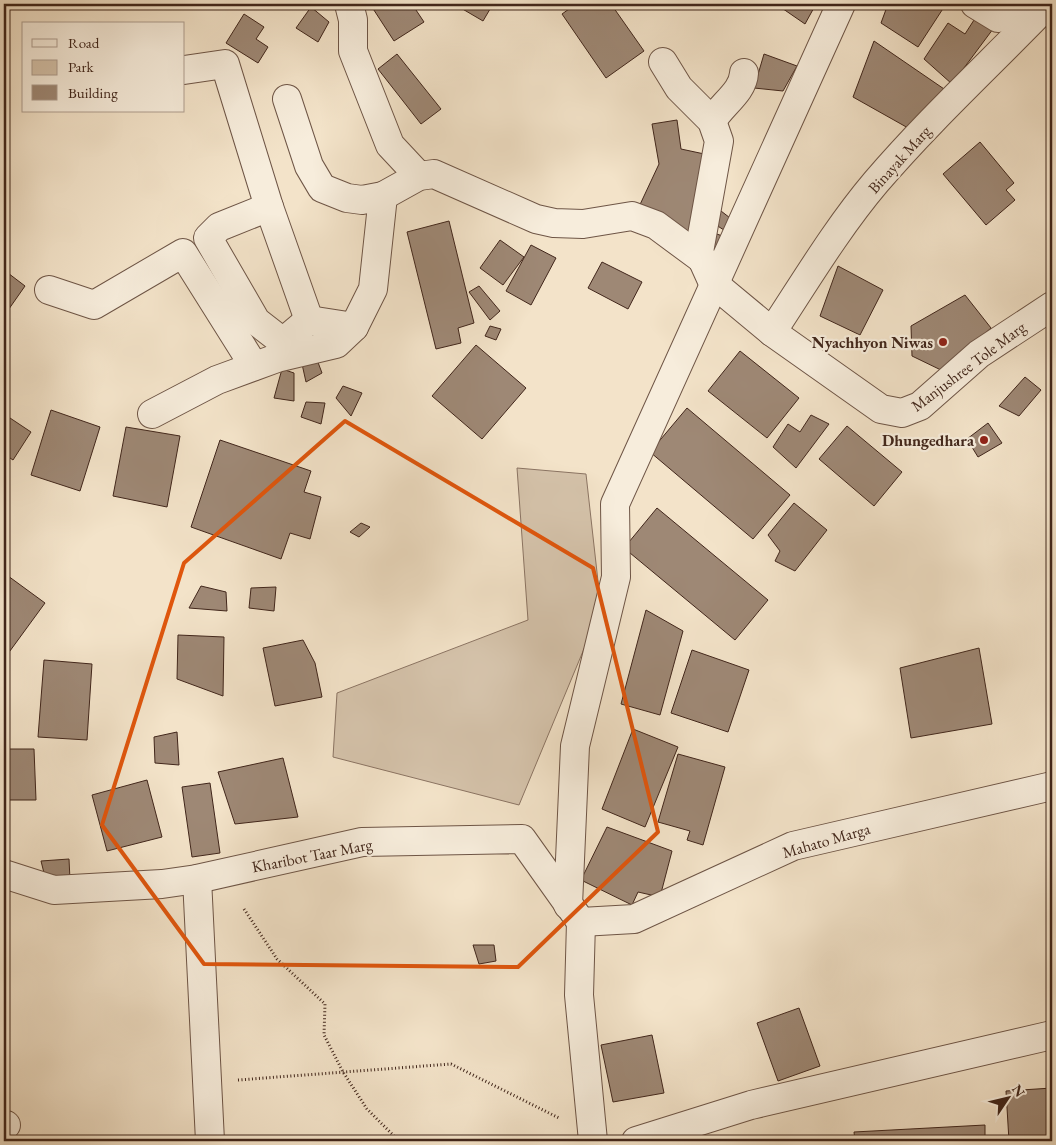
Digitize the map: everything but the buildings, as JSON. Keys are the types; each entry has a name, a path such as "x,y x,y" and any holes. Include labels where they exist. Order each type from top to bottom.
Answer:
{"street":[{"path":"287,99 309,166 322,188 347,198 362,200 382,196 419,176 390,145 353,51 353,20 349,4"},
{"path":"592,1138 579,995 574,914 575,746 616,577 615,504 708,271 771,161 840,4"},
{"path":"975,4 998,18 1014,4"},
{"name":"Binayak Marg","path":"772,332 854,210 877,181 951,102 1048,4"},
{"path":"663,62 679,88 712,121 719,141 699,252 708,271"},
{"path":"185,70 225,64 269,207 309,320"},
{"path":"712,121 721,106 744,83 744,73"},
{"name":"Manjushree Tole Marg","path":"419,176 434,174 536,219 554,223 583,224 632,216 656,225 772,332 881,409 902,413 920,406 979,354 1052,306"},
{"path":"152,414 217,380 254,366 336,344 354,327 373,289 382,196"},
{"path":"269,207 219,227 208,238 256,321 283,342 309,320 354,327"},
{"path":"49,290 94,305 183,253 254,366"},
{"name":"Mahato Marga","path":"574,914 634,919 792,846 1052,786"},
{"name":"Kharibot Taar Marg","path":"4,874 54,890 162,884 197,879 362,842 522,839 574,914"},
{"path":"197,879 210,1141"},
{"path":"636,1141 751,1105 1052,1035"}],"path":[{"path":"244,909 277,959 325,1004 324,1035 343,1072 367,1109 399,1141"},
{"path":"208,1082 451,1064 592,1138"}],"highlighted area":[{"path":"345,421 593,568 658,832 518,967 204,964 102,825 184,563"}],"green space":[{"path":"517,468 586,474 601,608 519,805 333,757 337,693 528,620"}],"place":[{"name":"Nyachhyon Niwas","path":"943,342"},
{"name":"Dhungedhara","path":"984,440"}]}
